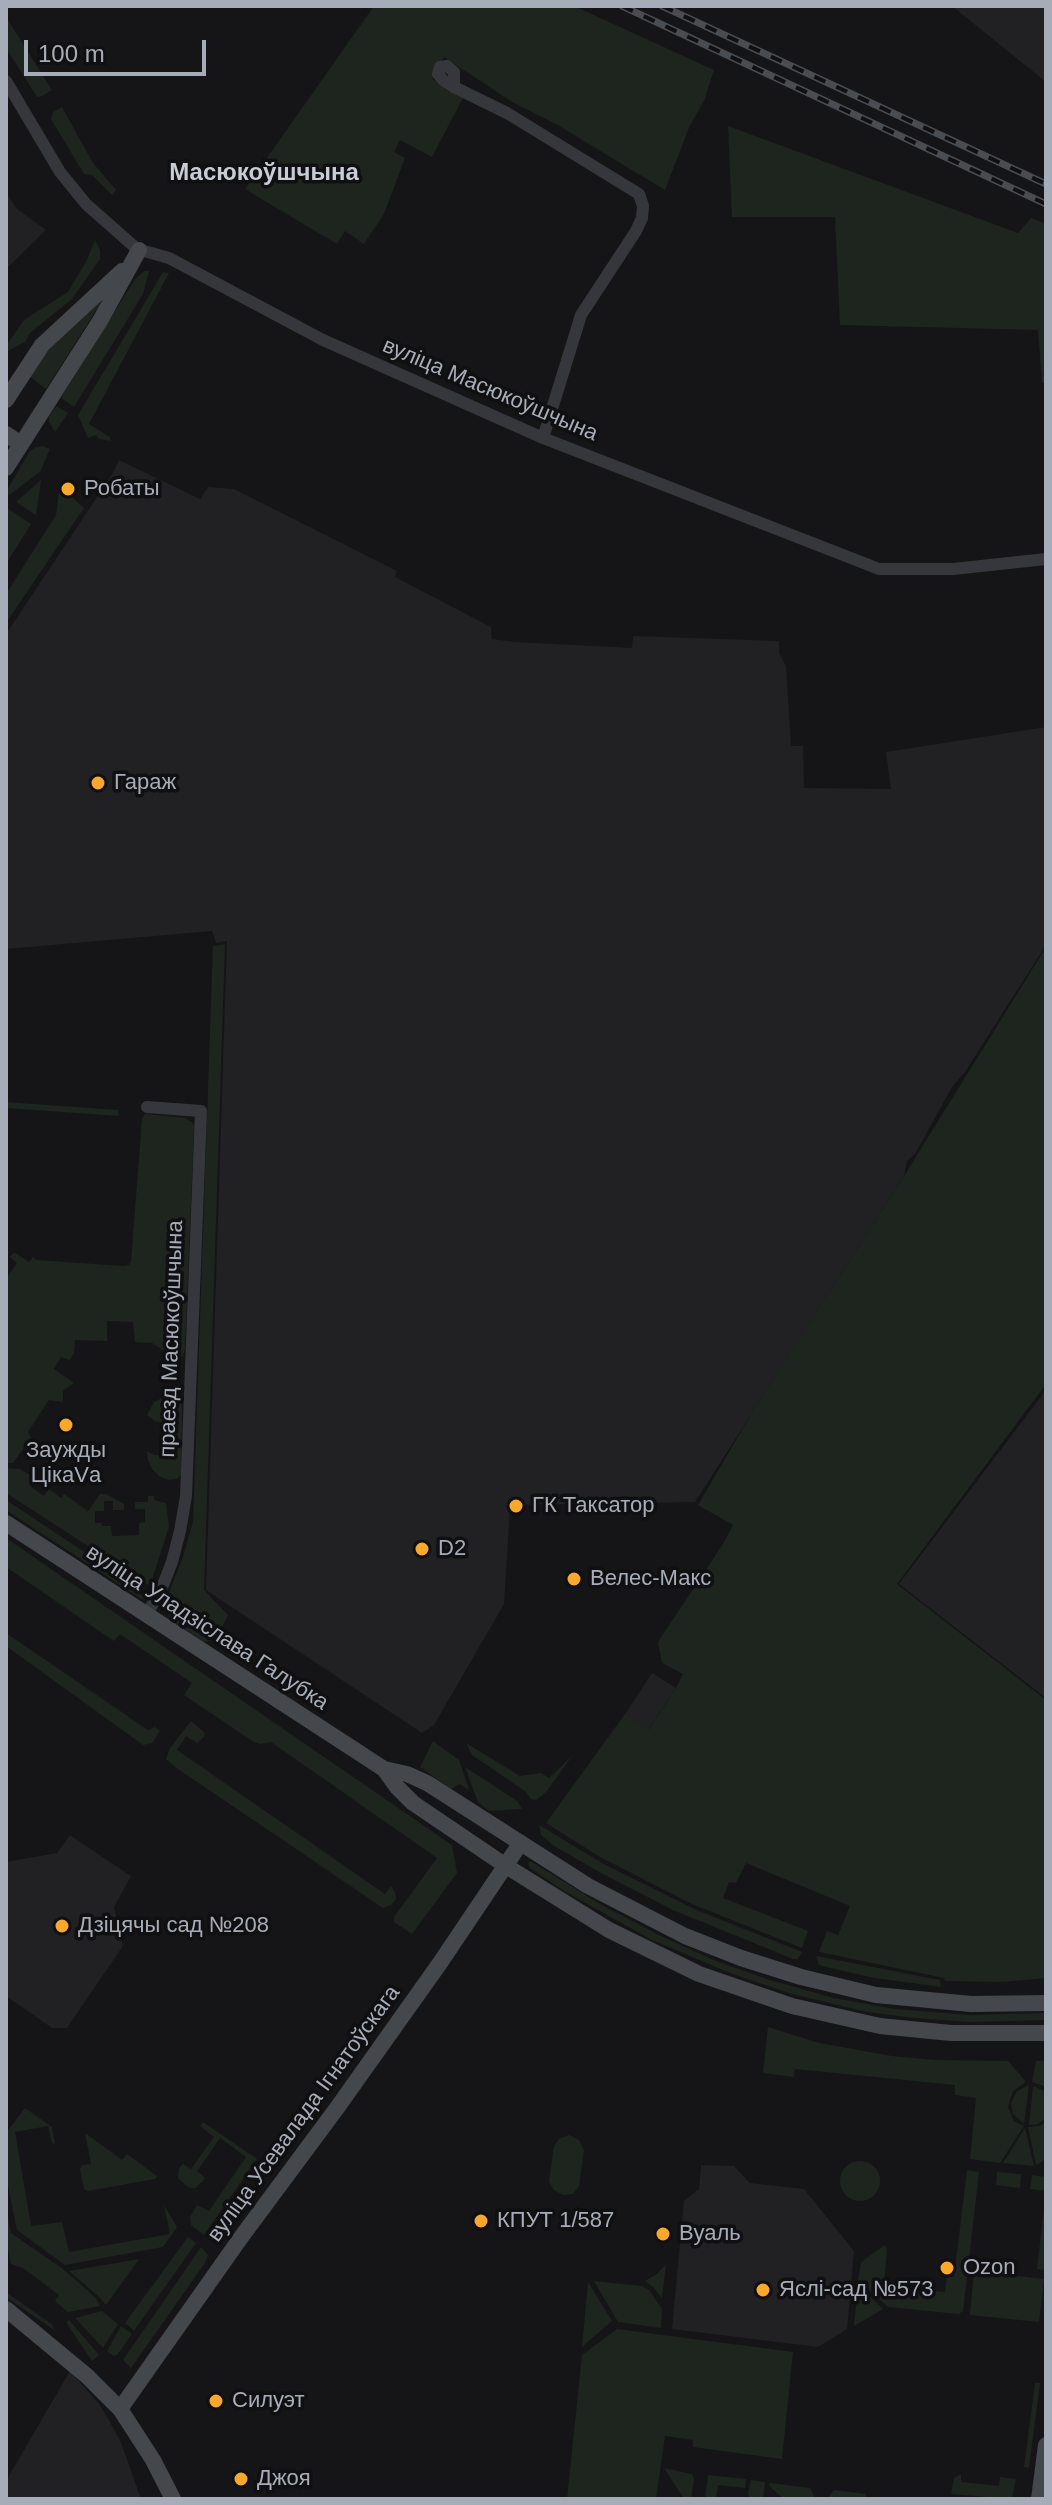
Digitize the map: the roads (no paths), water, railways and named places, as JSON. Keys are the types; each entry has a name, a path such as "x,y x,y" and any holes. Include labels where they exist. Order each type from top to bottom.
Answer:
{"main road":[{"path":"6,400 42,345 135,256"},
{"path":"6,468 100,321 135,256"},
{"path":"6,434 21,444"},
{"name":"вуліца Уладзіслава Галубка","path":"6,1523 384,1769 427,1783 588,1886 653,1921 713,1948 801,1977 850,1989 903,1998 988,2004 1046,2003"},
{"name":"вуліца Уладзіслава Галубка","path":"384,1769 413,1803 506,1866 609,1930 732,1987 861,2023 921,2031 1046,2033"},
{"name":"вуліца Усевалада Ігнатоўскага","path":"120,2409 440,1963 520,1844"},
{"path":"6,2309 87,2376 120,2409 153,2460 173,2499"},
{"path":"1039,2499 1046,2445"}],"street":[{"name":"вуліца Масюкоўшчына","path":"6,81 60,172 135,256 169,258 323,340 543,438 879,569 953,569 1046,559"},
{"path":"454,87 507,113 639,194 643,206 636,231 581,315 543,438"},
{"name":"праезд Масюкоўшчына","path":"146,1614 159,1595 169,1571 186,1496 201,1111 147,1107"}],"railway":[{"path":"622,6 1046,204"},
{"path":"662,6 1046,184"}],"place":[{"name":"Робаты","path":"68,489"},
{"name":"Гараж","path":"98,783"},
{"name":"Заужды ЦікаVа","path":"66,1425"},
{"name":"ГК Таксатор","path":"516,1506"},
{"name":"D2","path":"422,1549"},
{"name":"Велес-Макс","path":"574,1579"},
{"name":"Дзіцячы сад №208","path":"62,1926"},
{"name":"КПУТ 1/587","path":"481,2221"},
{"name":"Вуаль","path":"663,2234"},
{"name":"Ozon","path":"947,2268"},
{"name":"Яслі-сад №573","path":"763,2290"},
{"name":"Силуэт","path":"216,2401"},
{"name":"Джоя","path":"241,2479"}],"district":[{"name":"Масюкоўшчына","path":"264,173"}]}
